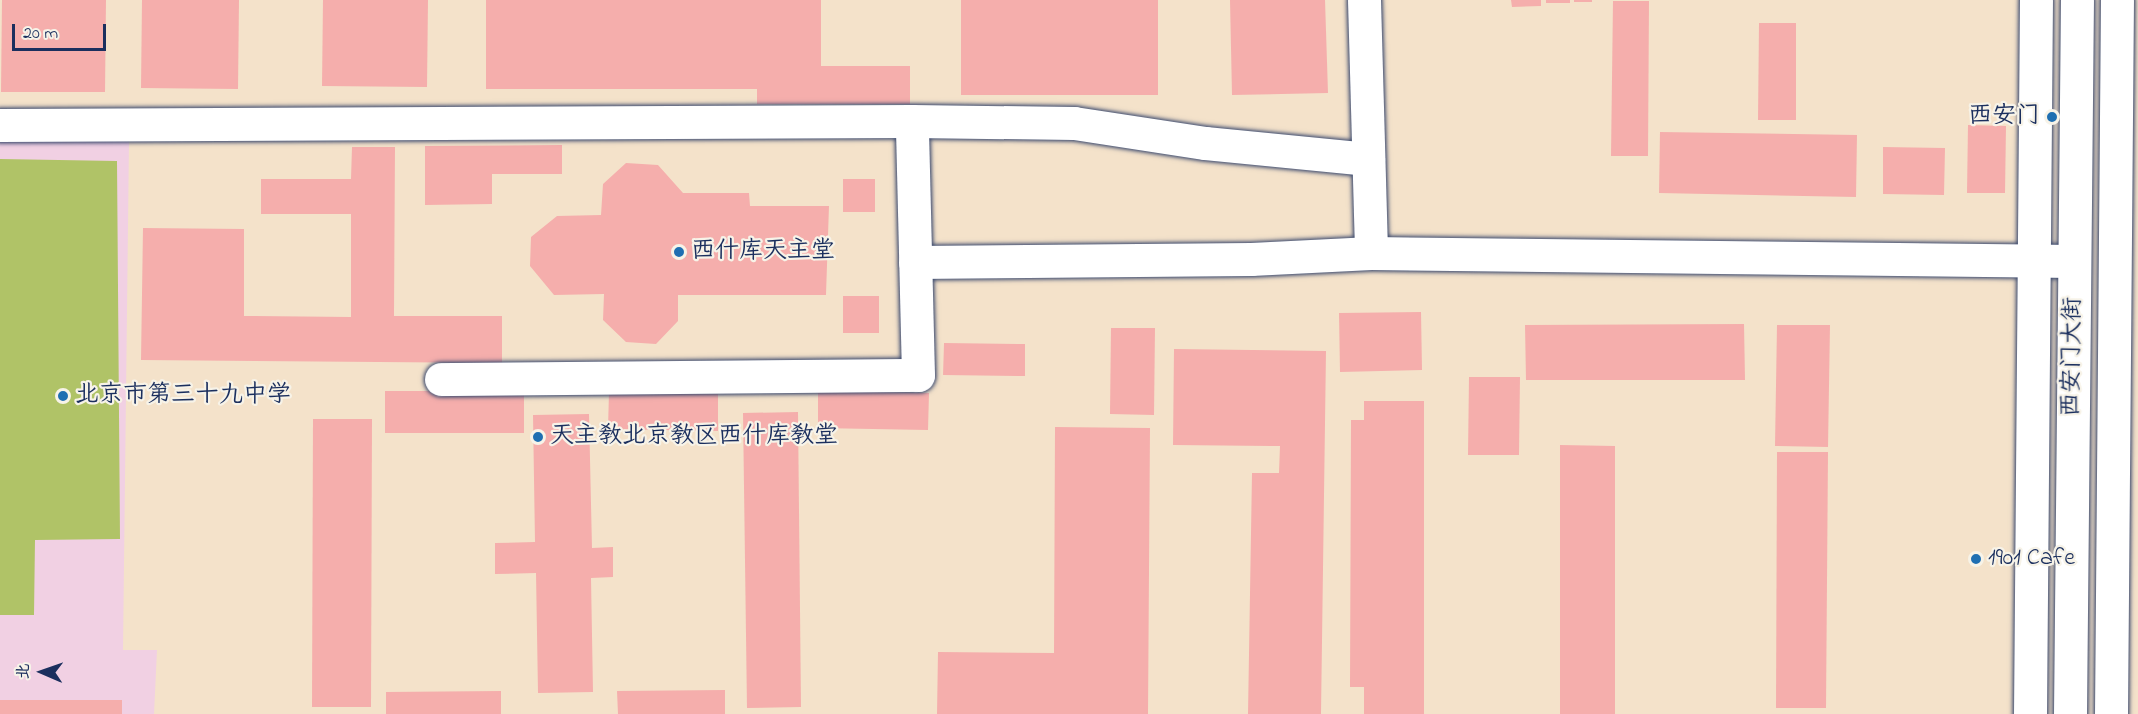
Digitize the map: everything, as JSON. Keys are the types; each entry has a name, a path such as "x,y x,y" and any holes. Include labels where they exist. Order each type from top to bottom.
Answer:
{"street":[{"path":"1364,0 1371,253"},
{"name":"西安门大街","path":"2030,714 2036,0"},
{"name":"西安门大街","path":"2070,714 2077,0"},
{"name":"西安门大街","path":"2112,714 2127,95 2117,0"},
{"path":"0,124 912,121 1074,123 1205,143 1368,159"},
{"path":"441,379 918,375 912,121"},
{"path":"915,262 1251,259 1371,253 2074,261"}],"shaded area":[{"name":"北京市第三十九中学","path":"0,139 129,141 123,650 157,650 154,714 0,714"}],"green space":[{"name":"北京市第三十九中学","path":"0,159 117,161 120,539 35,540 34,615 0,615"}],"building":[{"path":"2,0 106,0 105,92 1,92"},
{"path":"142,0 239,0 238,89 141,88"},
{"path":"323,0 428,0 427,87 322,86"},
{"path":"486,0 821,0 821,66 910,66 910,104 757,104 757,89 486,89"},
{"path":"961,0 1158,0 1158,95 961,95"},
{"path":"1230,0 1325,0 1328,93 1232,95"},
{"path":"1511,0 1541,0 1541,6 1512,7"},
{"path":"1546,0 1570,0 1570,3 1546,3"},
{"path":"1574,0 1592,0 1592,2 1574,2"},
{"path":"1613,1 1649,1 1648,156 1611,156"},
{"path":"1759,23 1796,23 1796,120 1758,120"},
{"path":"1968,125 2006,126 2005,193 1967,193"},
{"path":"1660,132 1857,135 1856,197 1659,193"},
{"path":"562,145 562,174 492,174 492,204 425,205 425,146"},
{"path":"352,147 395,147 394,316 502,316 502,363 141,360 143,228 244,229 244,316 351,317 351,214 261,214 261,179 351,179"},
{"path":"1883,147 1945,148 1944,195 1883,194"},
{"name":"西什库天主堂","path":"626,163 658,165 683,193 749,193 750,206 829,206 826,295 678,295 678,321 656,344 626,342 603,320 604,294 554,295 530,266 531,237 557,216 601,215 603,184"},
{"path":"843,179 875,179 875,212 843,212"},
{"path":"843,296 879,296 879,333 843,333"},
{"path":"1421,312 1422,370 1340,372 1339,313"},
{"path":"1744,324 1745,380 1526,380 1525,325"},
{"path":"1777,325 1830,325 1828,447 1775,446"},
{"path":"1111,328 1155,328 1154,415 1110,414"},
{"path":"944,343 1025,344 1025,376 943,375"},
{"path":"1174,349 1326,351 1321,714 1248,714 1252,473 1279,473 1280,446 1173,445"},
{"path":"1469,377 1520,377 1519,455 1468,455"},
{"path":"385,391 524,391 524,433 385,433"},
{"path":"818,391 929,393 928,430 818,428"},
{"path":"609,392 718,394 718,431 608,429"},
{"path":"1364,401 1424,401 1424,714 1364,714 1364,687 1350,687 1351,420 1364,420"},
{"path":"798,412 801,707 747,708 743,413"},
{"path":"589,414 592,548 613,547 613,577 591,578 593,692 538,693 536,573 495,574 495,543 535,542 533,415"},
{"path":"313,419 372,419 371,707 312,707"},
{"path":"1055,427 1150,428 1148,714 937,714 938,652 1054,653"},
{"path":"1560,445 1615,446 1615,714 1560,714"},
{"path":"1777,452 1828,452 1826,708 1776,708"},
{"path":"725,690 725,714 618,714 617,691"},
{"path":"501,691 501,714 386,714 386,692"},
{"path":"0,700 122,700 122,714 0,714"}],"place":[{"name":"西安门","path":"2052,117"},
{"name":"西什库天主堂","path":"679,252"},
{"name":"北京市第三十九中学","path":"63,396"},
{"name":"天主教北京教区西什库教堂","path":"538,437"},
{"name":"1901 Cafe","path":"1976,559"}]}
